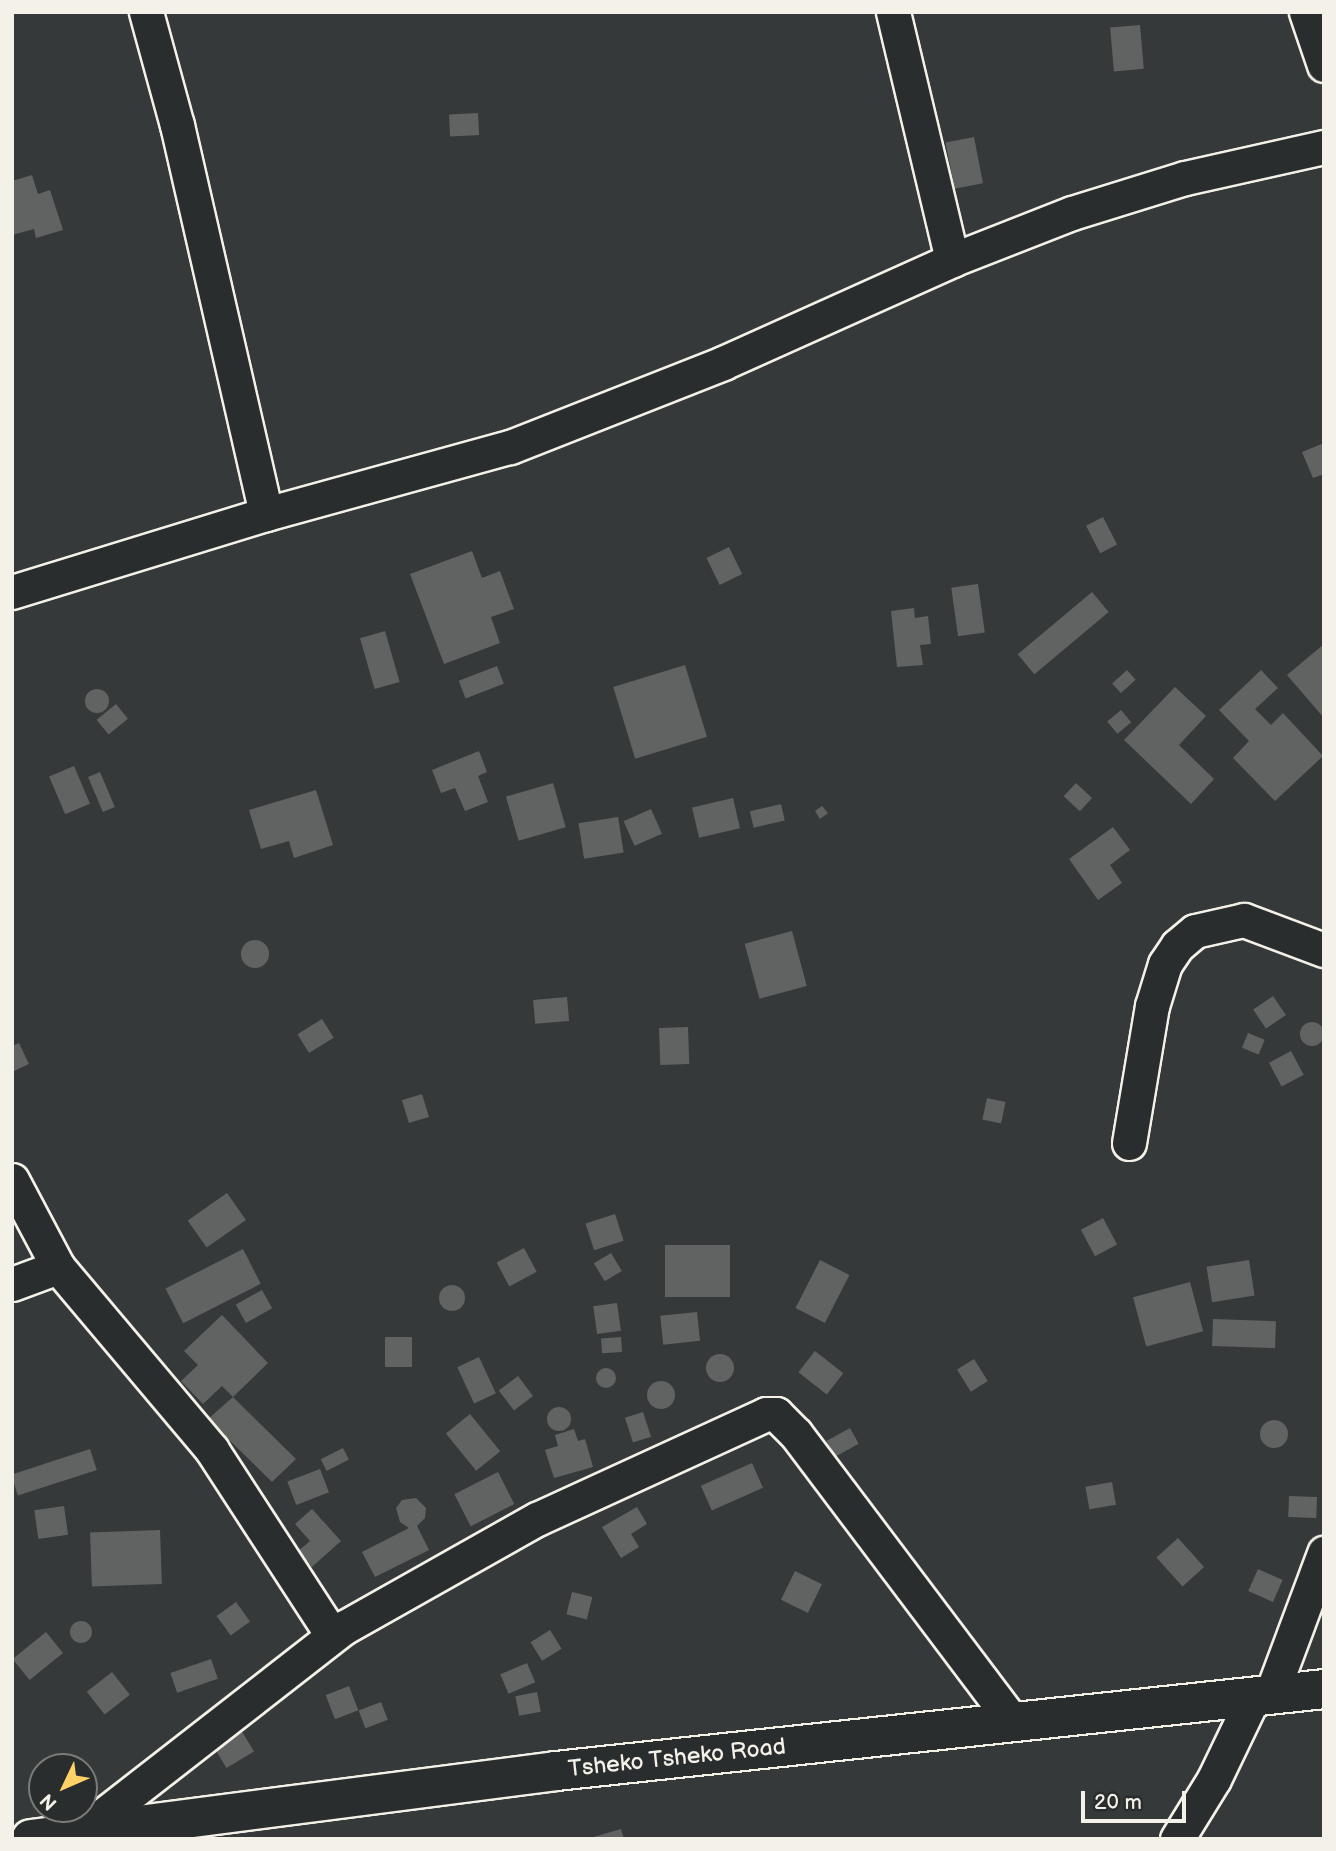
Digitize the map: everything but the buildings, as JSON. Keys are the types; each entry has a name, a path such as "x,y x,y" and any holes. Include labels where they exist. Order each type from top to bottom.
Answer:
{"highway":[{"name":"Tsheko Tsheko Road","path":"31,1839 556,1771 1324,1689"}],"street":[{"path":"146,12 177,125 266,514"},
{"path":"893,12 952,260"},
{"path":"1306,12 1324,65"},
{"path":"12,592 266,514 510,447 723,363 952,260 1072,213 1185,178 1324,147"},
{"path":"1129,1143 1152,1006 1165,964 1177,946 1195,931 1217,923 1244,920 1324,950"},
{"path":"12,1181 58,1267 212,1450 332,1635"},
{"path":"12,1284 58,1267"},
{"path":"80,1833 332,1635 549,1513 751,1418 776,1415 796,1434 1014,1723"},
{"path":"1177,1839 1262,1697 1324,1553"}]}
